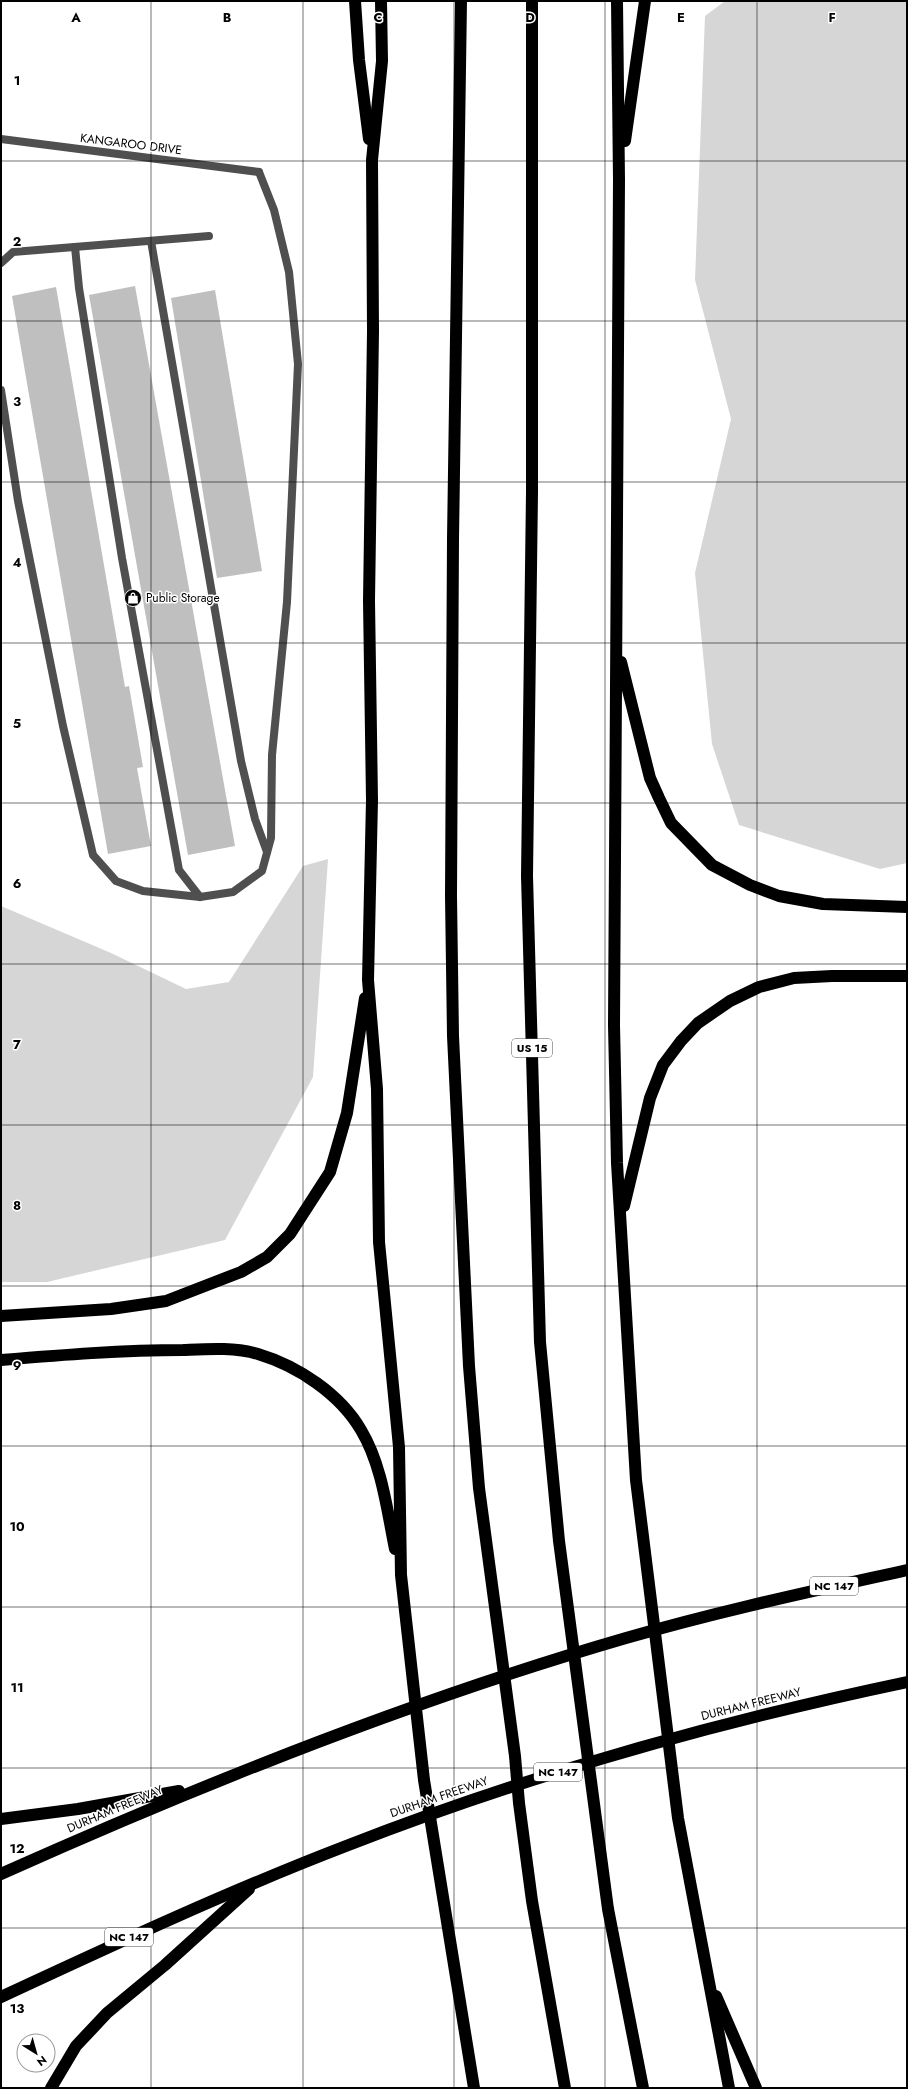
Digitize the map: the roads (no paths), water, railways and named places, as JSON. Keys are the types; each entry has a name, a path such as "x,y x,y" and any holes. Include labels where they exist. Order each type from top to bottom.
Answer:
{"highway":[{"path":"355,1 359,60 372,160"},
{"path":"381,1 382,61 372,160 373,331 368,601 372,800 368,980 377,1089 379,1242 398,1447 401,1575 424,1780 475,2085"},
{"path":"462,1 453,547 451,896 453,1036 469,1366 479,1488 515,1756 521,1818 542,1964 565,2088"},
{"name":"US 15","path":"532,1 532,492 527,876 540,1342 559,1541 608,1909 643,2088"},
{"path":"618,1 619,180 614,1025 617,1163 636,1480 678,1818 706,1973 729,2088"},
{"path":"619,180 645,1"},
{"path":"617,647 646,756 650,778 658,798 671,824 712,866 750,885 779,896 823,904 907,907"},
{"path":"621,1219 650,1098 663,1065 681,1041 698,1023 730,1001 759,987 794,978 832,976 907,976"},
{"path":"1,1316 111,1309 166,1301 241,1272 267,1257 290,1234 330,1172 347,1113 368,980"},
{"path":"1,1360 86,1353 227,1349 258,1354 290,1368 319,1384 342,1405 361,1429 372,1451 379,1474 401,1575"},
{"name":"DURHAM FREEWAY","path":"1,1874 200,1788 336,1736 482,1683 627,1638 761,1603 907,1570"},
{"name":"DURHAM FREEWAY","path":"1,1997 170,1918 348,1845 463,1803 573,1767 686,1734 773,1712 907,1682"},
{"path":"1,1819 78,1809 200,1788"},
{"path":"51,2088 76,2046 107,2013 165,1965 259,1881"},
{"path":"706,1973 756,2088"}],"street":[{"name":"KANGAROO DRIVE","path":"1,139 259,172 274,210 289,272 298,364 288,602 272,755 271,838 267,852"},
{"path":"1,263 13,252 209,236"},
{"path":"1,390 18,500 63,726 93,855 116,880 144,891 200,898 233,892 262,871 267,852 255,819 241,761 151,241"},
{"path":"75,247 79,288 122,558 179,870 200,898"}],"place":[{"name":"Public Storage","path":"133,598"}]}
